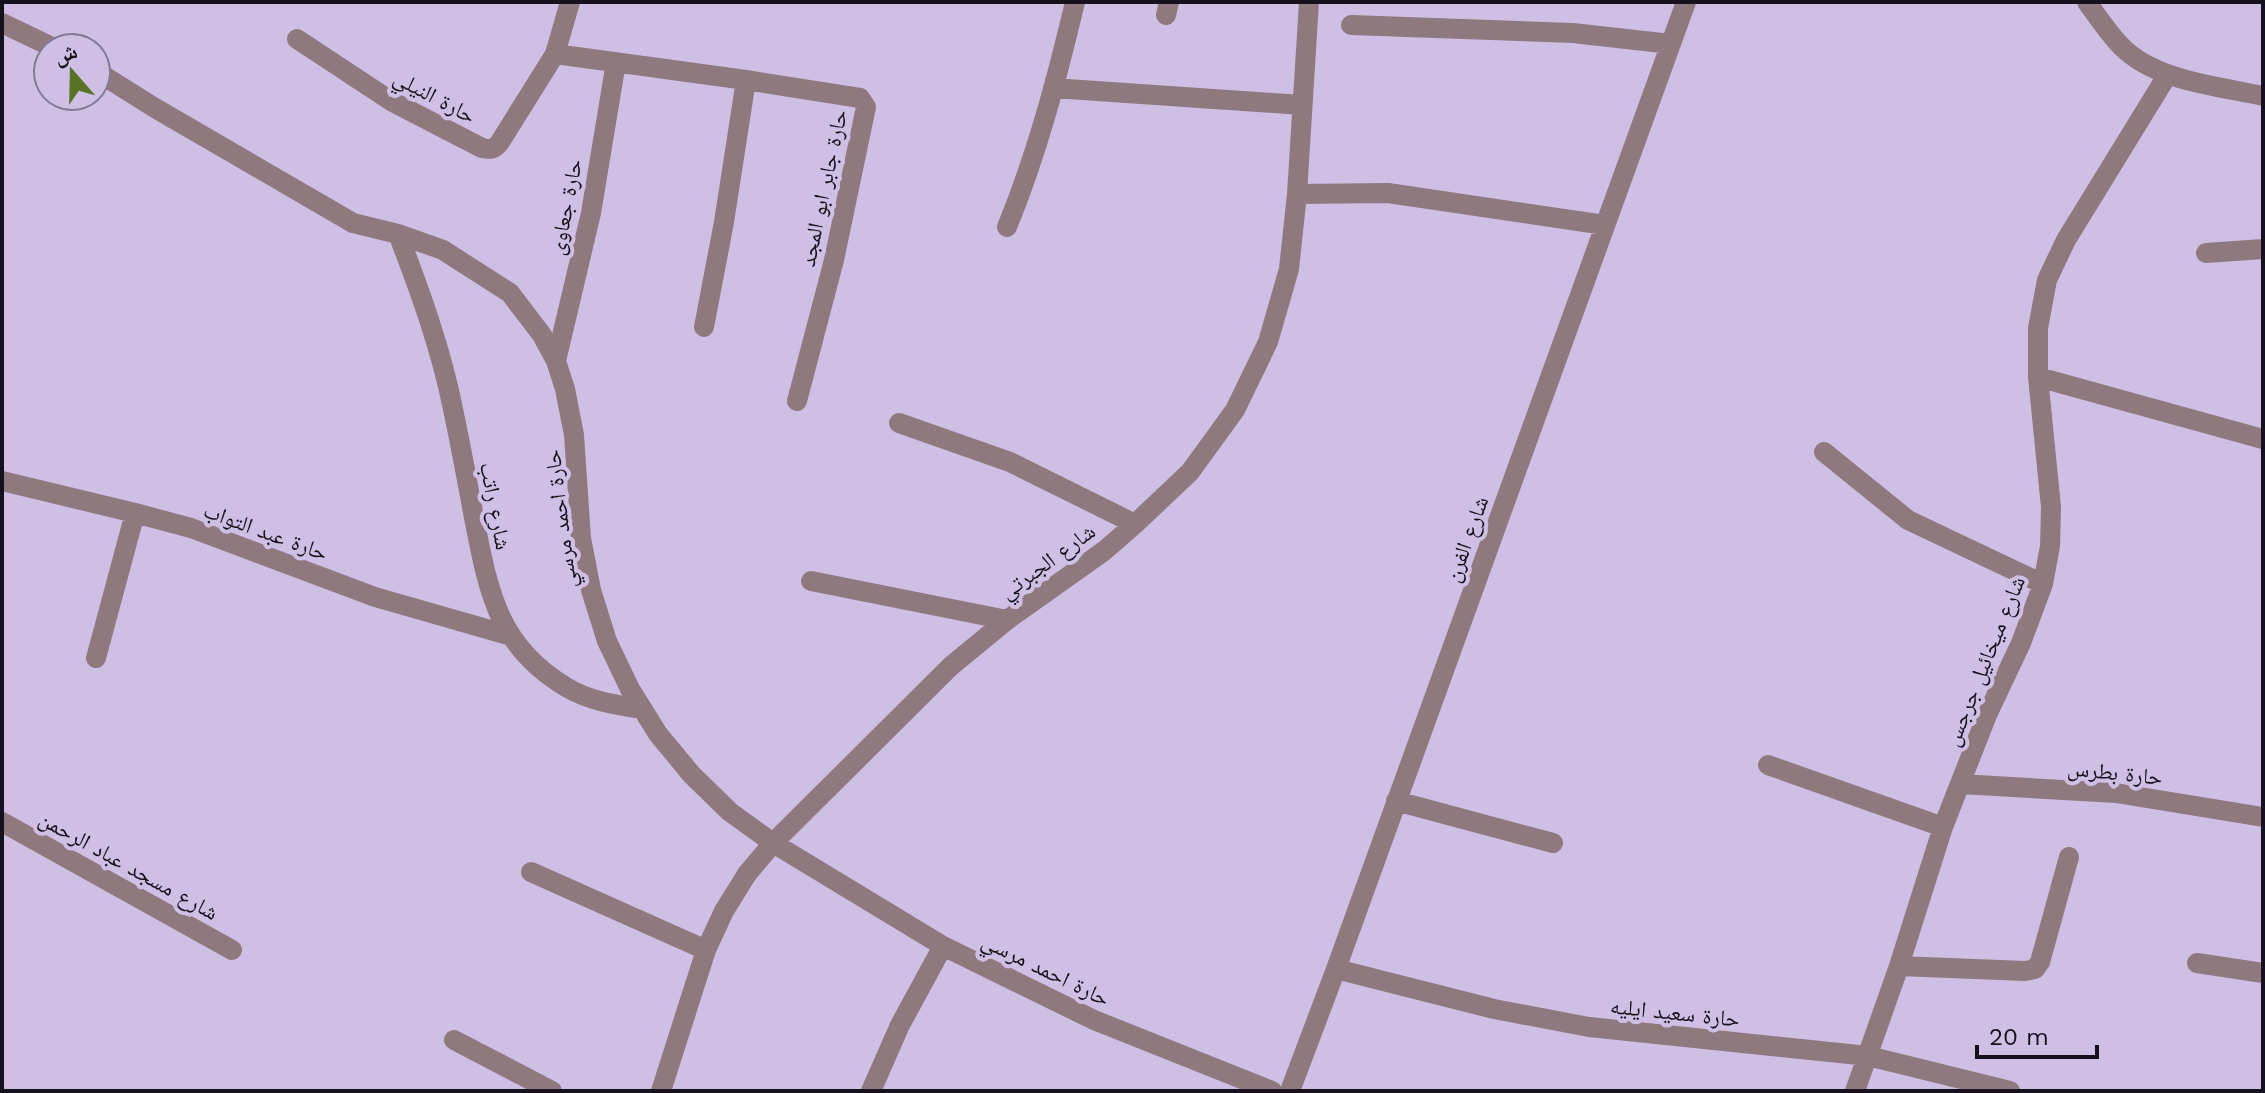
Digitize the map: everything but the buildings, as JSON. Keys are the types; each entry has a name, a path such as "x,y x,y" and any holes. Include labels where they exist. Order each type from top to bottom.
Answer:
{"street":[{"name":"حارة النيلي","path":"297,39 391,101 489,150 496,148 555,54 570,2"},
{"path":"1007,227 1053,88 1075,2"},
{"name":"شارع الجبرتي","path":"661,1091 706,950 724,911 747,874 773,843 951,666 1007,620 1104,551 1135,524 1190,472 1235,410 1268,342 1289,269 1309,2"},
{"name":"شارع الفرن","path":"1290,1091 1686,2"},
{"path":"2087,2 2121,47 2145,65 2168,74 2263,96"},
{"path":"2,23 32,37"},
{"path":"1351,25 1573,33 1671,44"},
{"name":"حارة جابر ابو المجد","path":"555,54 860,98 866,107 834,260 797,401"},
{"name":"حارة جعاوى","path":"556,361 591,213 616,62"},
{"name":"شارع ميخائيل جرجس","path":"1855,1091 1943,827 2043,584 2050,546 2051,507 2038,377 2038,328 2047,280 2066,240 2168,74"},
{"path":"704,327 746,80"},
{"name":"حارة احمد مرسي","path":"112,81 353,223 443,250 510,293 542,335 556,361 565,389 574,435 581,538 591,590 607,641 630,689 658,734 692,775 730,812 773,843 943,946 1094,1020 1272,1091"},
{"path":"1053,88 1302,105"},
{"path":"1297,194 1388,193 1605,225"},
{"name":"شارع راتب","path":"398,234 420,290 453,406 487,581 496,610 511,636 536,665 567,688 603,703 642,709"},
{"path":"2206,253 2263,249"},
{"path":"2038,377 2263,439"},
{"path":"899,423 1010,462 1135,524"},
{"path":"1824,452 1908,520 2043,584"},
{"name":"حارة عبد التواب","path":"2,481 191,528 375,597 511,636"},
{"path":"96,658 135,513"},
{"path":"811,581 1007,620"},
{"path":"1768,765 1943,827"},
{"name":"حارة بطرس","path":"1960,784 2116,793 2263,817"},
{"path":"1396,801 1553,843"},
{"name":"شارع مسجد عباد الرحمن","path":"2,822 232,950"},
{"path":"1899,966 2028,972 2035,969 2040,962 2069,857"},
{"path":"531,872 706,950"},
{"path":"871,1091 900,1025 943,946"},
{"path":"2197,963 2263,973"},
{"name":"حارة سعيد ايليه","path":"1336,969 1494,1009 1589,1027 1868,1056 2010,1091"},
{"path":"454,1040 552,1091"}]}
